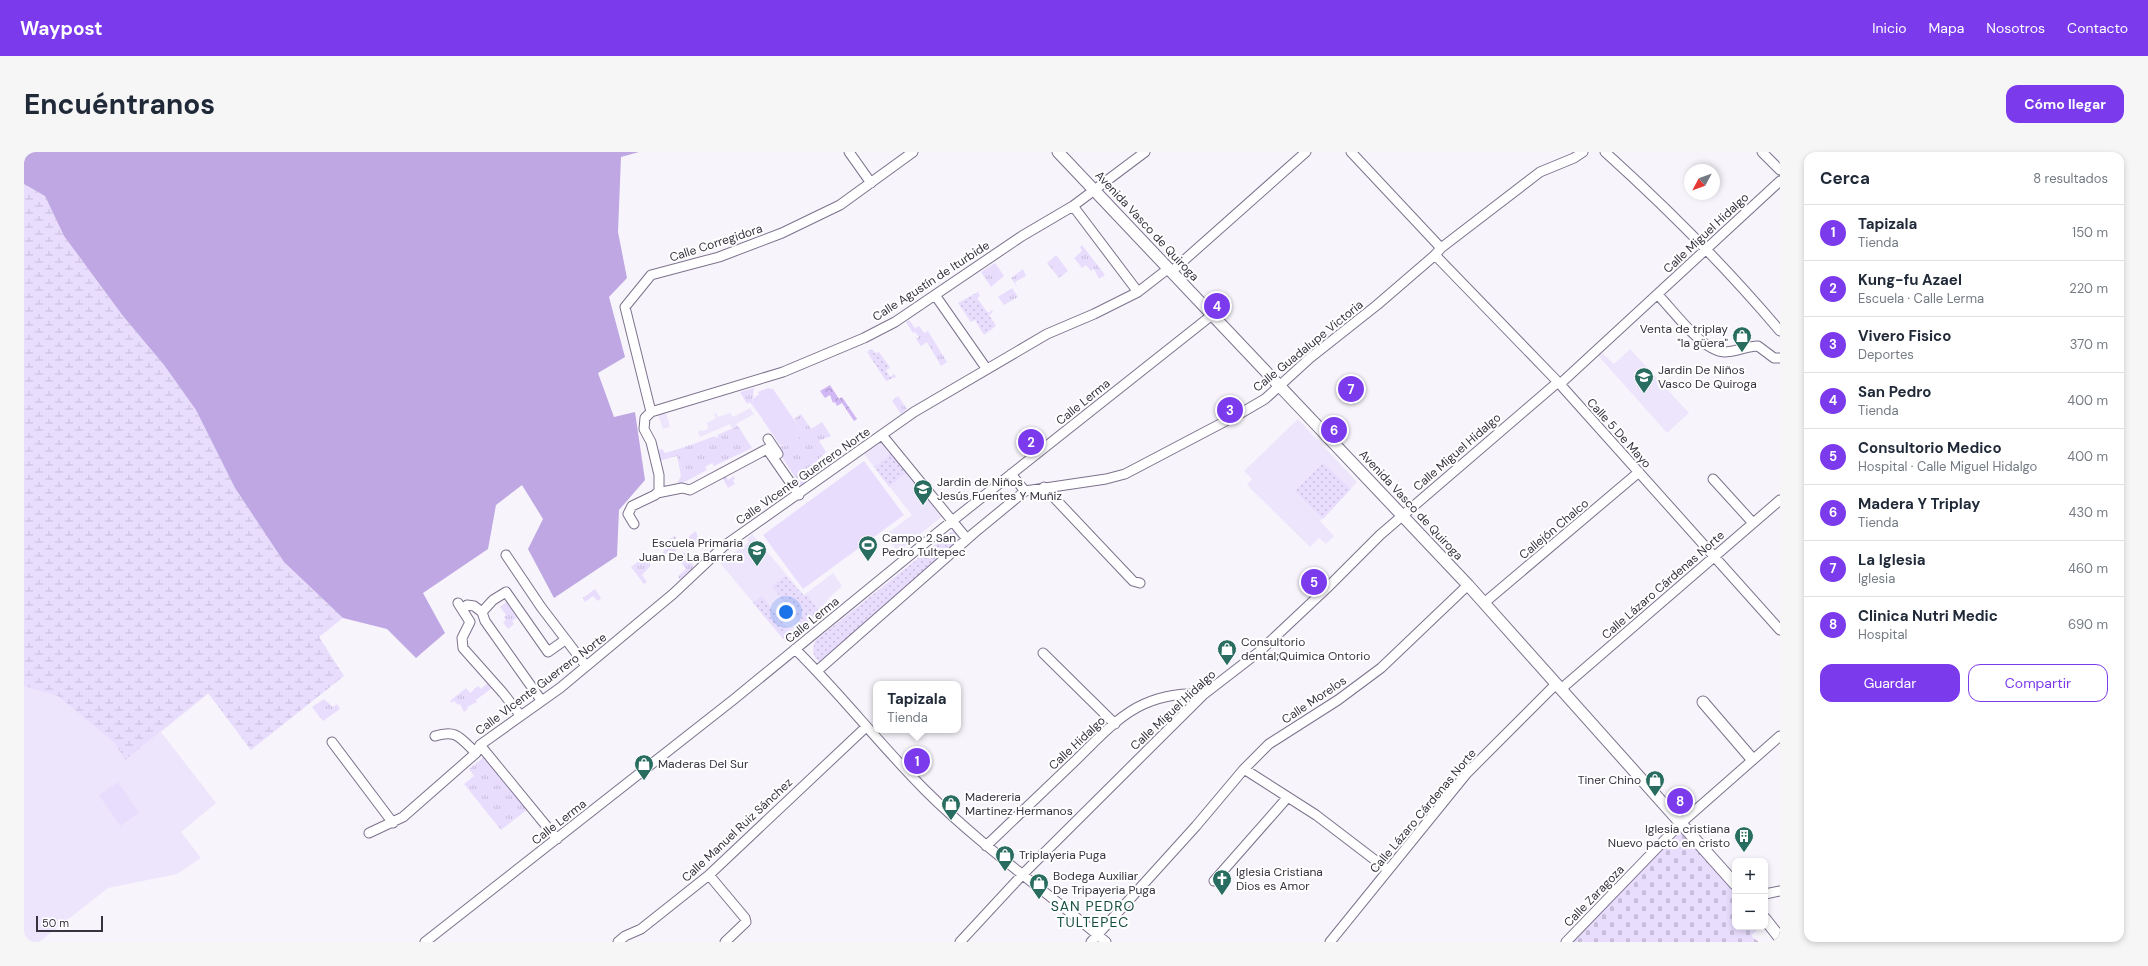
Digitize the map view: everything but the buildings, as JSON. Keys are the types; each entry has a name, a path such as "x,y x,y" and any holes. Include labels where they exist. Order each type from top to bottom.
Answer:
{"street":[{"path":"849,152 871,183"},
{"name":"Calle Corregidora","path":"648,415 625,307 651,275 719,257 782,233 840,205 913,152"},
{"name":"Avenida Vasco de Quiroga","path":"1058,152 1096,190 1212,315 1468,585 1732,881"},
{"name":"Calle Agustín de Iturbide","path":"648,415 784,372 864,338 895,322 1025,234 1073,206 1145,152"},
{"name":"Calle VIcente Guerrero Norte","path":"369,833 403,817 478,749 586,666 673,594 724,546 914,412 986,368 1047,334 1138,292 1170,270 1306,152"},
{"name":"Calle 5 De Mayo","path":"1351,152 1438,252 1559,383 1780,630"},
{"name":"Calle Guadalupe Victoria","path":"817,671 967,539 1025,491 1106,479 1125,474 1265,399 1438,252 1540,172 1574,158 1583,152"},
{"path":"1605,152 1707,249 1780,330"},
{"path":"1762,152 1780,170"},
{"name":"Calle Miguel Hidalgo","path":"960,942 1023,874 1203,695 1260,651 1403,515 1559,383 1658,295 1780,181"},
{"path":"1073,206 1138,292"},
{"path":"935,295 986,368"},
{"path":"1658,295 1694,334 1713,350 1727,352 1758,346 1774,358 1780,358"},
{"name":"Calle Lerma","path":"425,942 795,650 953,520 1212,315"},
{"path":"648,415 644,429 651,442 660,475 658,493"},
{"path":"882,435 967,539"},
{"path":"768,439 801,493"},
{"path":"634,524 628,514 632,506 658,493 682,488 690,490 767,449 801,493"},
{"name":"Callejón Chalco","path":"1484,603 1639,472"},
{"path":"1011,474 1025,491"},
{"path":"1713,479 1753,523"},
{"path":"1044,487 1133,581 1140,583"},
{"name":"Calle Lázaro Cárdenas Norte","path":"1330,942 1467,773 1558,686 1714,557 1780,500"},
{"path":"506,555 586,666"},
{"name":"Calle Morelos","path":"1091,942 1196,826 1244,769 1269,744 1338,700 1381,668 1468,585"},
{"path":"482,612 505,589 548,652 566,640"},
{"path":"520,716 503,693 463,648 462,638 470,622 460,607 474,606 482,612 484,621 541,700"},
{"path":"795,650 817,671 866,727 925,790 986,846 1023,874 1106,942"},
{"path":"1043,653 1115,724"},
{"name":"Calle Hidalgo","path":"986,846 1115,724 1133,710 1154,700 1189,693 1203,695"},
{"path":"1703,702 1752,759"},
{"name":"Calle Manuel Ruiz Sánchez","path":"618,942 626,936 641,929 709,875 866,727"},
{"path":"435,736 446,732 456,733 478,749 557,839"},
{"name":"Calle Zaragoza","path":"1566,942 1681,823 1752,759 1780,736"},
{"path":"332,742 393,823"},
{"path":"1244,769 1287,798 1295,800 1388,870"},
{"path":"1214,881 1287,798"},
{"path":"709,875 745,918 746,922 725,942"},
{"path":"1768,893 1780,891"},
{"path":"1768,924 1780,938"}],"shaded area":[{"path":"24,152 639,152 621,157 618,232 627,278 609,297 625,357 598,373 614,417 635,412 645,480 619,510 617,556 554,598 528,549 543,519 522,485 496,505 488,549 423,593 445,633 416,658 387,629 343,618 284,562 235,488 196,410 164,365 123,316 64,236 45,196 24,184"},
{"name":"Jardin De Niños Vasco De Quiroga","path":"1598,349 1614,364 1630,349 1689,413 1667,433 1593,350"},
{"path":"750,408 754,414 736,424 738,426 732,429 730,424 700,437 698,433 700,430 703,431 708,429 707,423 716,418 714,414 708,416 716,413 718,417 730,413 733,417"},
{"path":"666,412 670,427 663,429 658,414"},
{"path":"1298,419 1357,482 1320,521 1334,536 1326,544 1319,538 1310,547 1247,485 1252,479 1244,471"},
{"path":"118,432 251,750 209,693 161,732 216,803 181,832 201,858 177,874 108,888 39,942 30,942 24,935 24,523"},
{"name":"Jardin de Niños Jesús Fuentes Y Muñiz","path":"882,441 944,515 898,552 885,535 912,515 864,454"},
{"path":"752,534 804,595 833,573 842,586 831,596 811,621 786,642 720,563 749,542 747,539"}],"green space":[{"path":"24,184 45,196 64,236 123,316 164,365 196,410 235,488 284,562 343,618 319,637 344,676 251,750 208,693 125,760 115,743 58,696 24,686"},
{"path":"1082,245 1105,275 1099,279 1094,269 1091,271 1086,265 1082,268 1074,258 1082,251 1080,247"},
{"path":"1056,255 1068,271 1059,278 1047,263"},
{"path":"995,263 1004,276 991,287 981,272"},
{"path":"1023,269 1026,276 1015,282 1017,287 1011,278"},
{"path":"1012,288 1018,297 1004,305 998,297"},
{"path":"978,292 980,296 977,298 988,313 992,310 993,312 989,315 996,326 984,335 975,320 971,322 958,303"},
{"path":"909,320 915,328 919,326 924,333 928,331 947,362 941,366 927,342 921,346 916,339 919,337 915,332 913,333 906,322"},
{"path":"872,349 875,353 879,352 891,369 886,370 890,377 894,374 896,377 886,381 867,352"},
{"path":"830,385 839,399 842,397 857,419 854,421 842,403 837,406 835,402 833,403 830,395 825,398 820,391"},
{"path":"754,388 752,404 757,413 750,402 747,404 740,392"},
{"path":"768,388 773,389 801,430 800,437 792,445 791,443 786,446 780,445 752,404 753,399 759,394 758,392"},
{"path":"898,396 907,409 901,414 892,401"},
{"path":"801,414 811,429 822,422 831,436 819,441 826,452 802,475 805,482 801,486 776,448 791,443 792,444 801,430 794,419"},
{"path":"738,426 752,448 714,466 712,463 705,467 707,470 677,486 667,487 677,484 681,476 677,456 659,461 658,450 662,449 665,453 715,436 716,438 718,437 717,435"},
{"path":"892,453 907,472 889,487 874,467"},
{"path":"864,461 904,515 803,589 763,535"},
{"path":"1323,463 1351,489 1323,519 1295,491"},
{"path":"725,475 728,480 734,476 735,479 733,480 735,484 728,488 722,477"},
{"path":"696,531 699,542 694,546 689,546 689,536"},
{"path":"954,531 958,536 957,541 820,662 815,658 814,646 816,640"},
{"path":"676,536 676,554 690,552 694,571 681,581 678,576 686,569 671,550 663,556 661,554 668,547 666,540"},
{"path":"644,557 651,565 642,575 647,582 644,584 631,567"},
{"path":"785,576 804,596 807,595 819,611 811,621 803,627 772,586"},
{"path":"595,589 601,598 598,601 593,596 585,602 583,598"},
{"path":"762,596 793,636 786,642 753,603"},
{"path":"510,599 516,608 512,611 517,618 512,621 514,624 508,629 503,622 506,620 504,617 506,615 500,607"},
{"path":"488,683 492,688 476,700 477,702 467,707 468,709 464,712 460,704 458,705 454,701 451,703 450,701 466,688 470,693 478,686 481,689"},
{"path":"324,699 333,707 337,704 340,709 323,721 312,707"},
{"path":"484,757 528,809 501,830 464,784 474,776 469,769"},
{"path":"118,782 139,813 120,826 99,795"},
{"path":"1679,828 1732,889 1732,930 1757,930 1751,936 1759,942 1572,942"}],"place":[{"name":"San Pedro","path":"1217,306"},
{"name":"Venta de triplay \"la güera\"","path":"1742,353"},
{"name":"La Iglesia","path":"1351,389"},
{"name":"Jardin De Niños Vasco De Quiroga","path":"1644,394"},
{"name":"Vivero Fisico","path":"1230,410"},
{"name":"Madera Y Triplay","path":"1334,430"},
{"name":"Kung-fu Azael","path":"1031,442"},
{"name":"Jardin de Niños Jesús Fuentes Y Muñiz","path":"923,506"},
{"name":"Campo 2 San Pedro Tultepec","path":"868,562"},
{"name":"Escuela Primaria Juan De La Barrera","path":"757,567"},
{"name":"Consultorio Medico","path":"1314,582"},
{"name":"Consultorio dental;Quimica Ontorio","path":"1227,666"},
{"name":"Tapizala","path":"917,761"},
{"name":"Maderas Del Sur","path":"644,781"},
{"name":"Tiner Chino","path":"1655,797"},
{"name":"Clinica Nutri Medic","path":"1680,801"},
{"name":"Madereria Martinez Hermanos","path":"951,821"},
{"name":"Iglesia cristiana Nuevo pacto en cristo","path":"1744,853"},
{"name":"Triplayeria Puga","path":"1005,872"},
{"name":"Iglesia Cristiana Dios es Amor","path":"1222,896"},
{"name":"Bodega Auxiliar De Tripayeria Puga","path":"1039,900"}],"district":[{"name":"SAN PEDRO TULTEPEC","path":"1093,914"}]}
